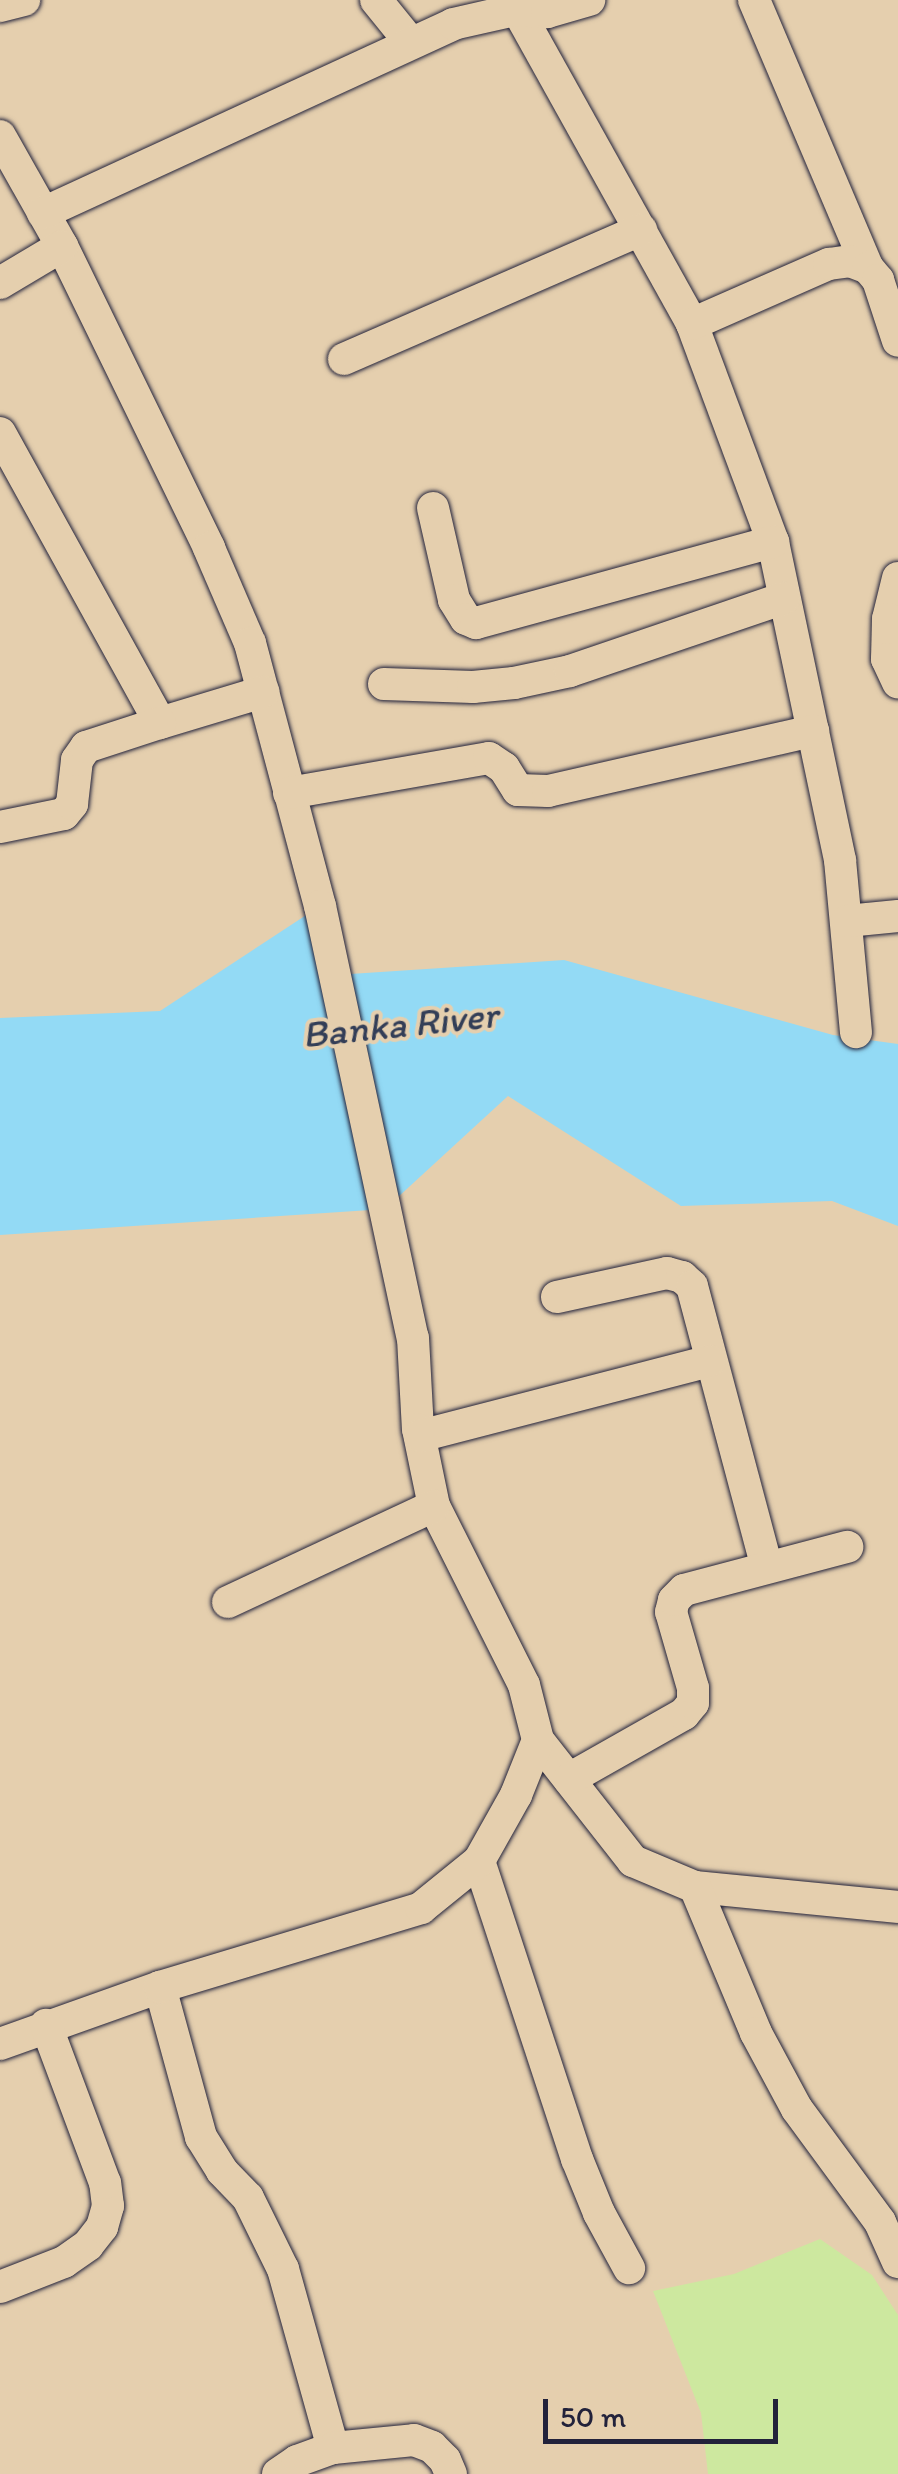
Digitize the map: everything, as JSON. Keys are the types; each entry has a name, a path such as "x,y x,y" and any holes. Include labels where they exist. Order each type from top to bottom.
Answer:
{"street":[{"path":"0,6 24,0"},
{"path":"376,0 411,43"},
{"path":"43,213 453,24 514,5 547,12 589,0"},
{"path":"754,0 868,268 878,280 898,340"},
{"path":"514,5 692,324 773,542 840,860 856,1032"},
{"path":"0,136 62,246 209,548 250,643 320,906 413,1338 420,1436 434,1506 524,1685 538,1740 633,1861 695,1888 898,1907"},
{"path":"344,359 640,230"},
{"path":"0,283 62,246"},
{"path":"692,324 829,264 850,261 868,268"},
{"path":"0,433 160,723"},
{"path":"433,508 454,600 466,619 476,623 773,542"},
{"path":"898,578 888,618 887,659 898,683"},
{"path":"384,684 474,687 570,671 784,598"},
{"path":"0,827 64,814 72,804 77,760 86,747 262,692"},
{"path":"289,793 489,758 504,768 518,790 548,791 813,731"},
{"path":"846,922 898,916"},
{"path":"557,1297 667,1273 682,1277 698,1300 709,1362 767,1567"},
{"path":"420,1436 709,1362"},
{"path":"228,1602 434,1506"},
{"path":"568,1779 684,1714 693,1703 694,1688 671,1612 674,1600 699,1584 847,1547"},
{"path":"0,2044 160,1987 421,1908 479,1861 516,1795 538,1740"},
{"path":"479,1861 577,2159 599,2213 629,2268"},
{"path":"695,1888 756,2033 797,2109 880,2222 898,2262"},
{"path":"160,1987 201,2137 222,2171 258,2214 283,2269 333,2448"},
{"path":"0,2287 64,2262 88,2245 102,2227 108,2206 105,2183 46,2025"},
{"path":"278,2474 333,2448 414,2440 432,2447 446,2460 451,2474"}],"green space":[{"path":"820,2239 872,2275 898,2315 898,2474 708,2474 701,2413 653,2291 734,2274"}],"water":[{"name":"Banka River","path":"320,906 335,975 564,960 833,1035 898,1044 898,1226 832,1201 681,1206 508,1096 385,1209 0,1235 0,1018 160,1011"}]}
